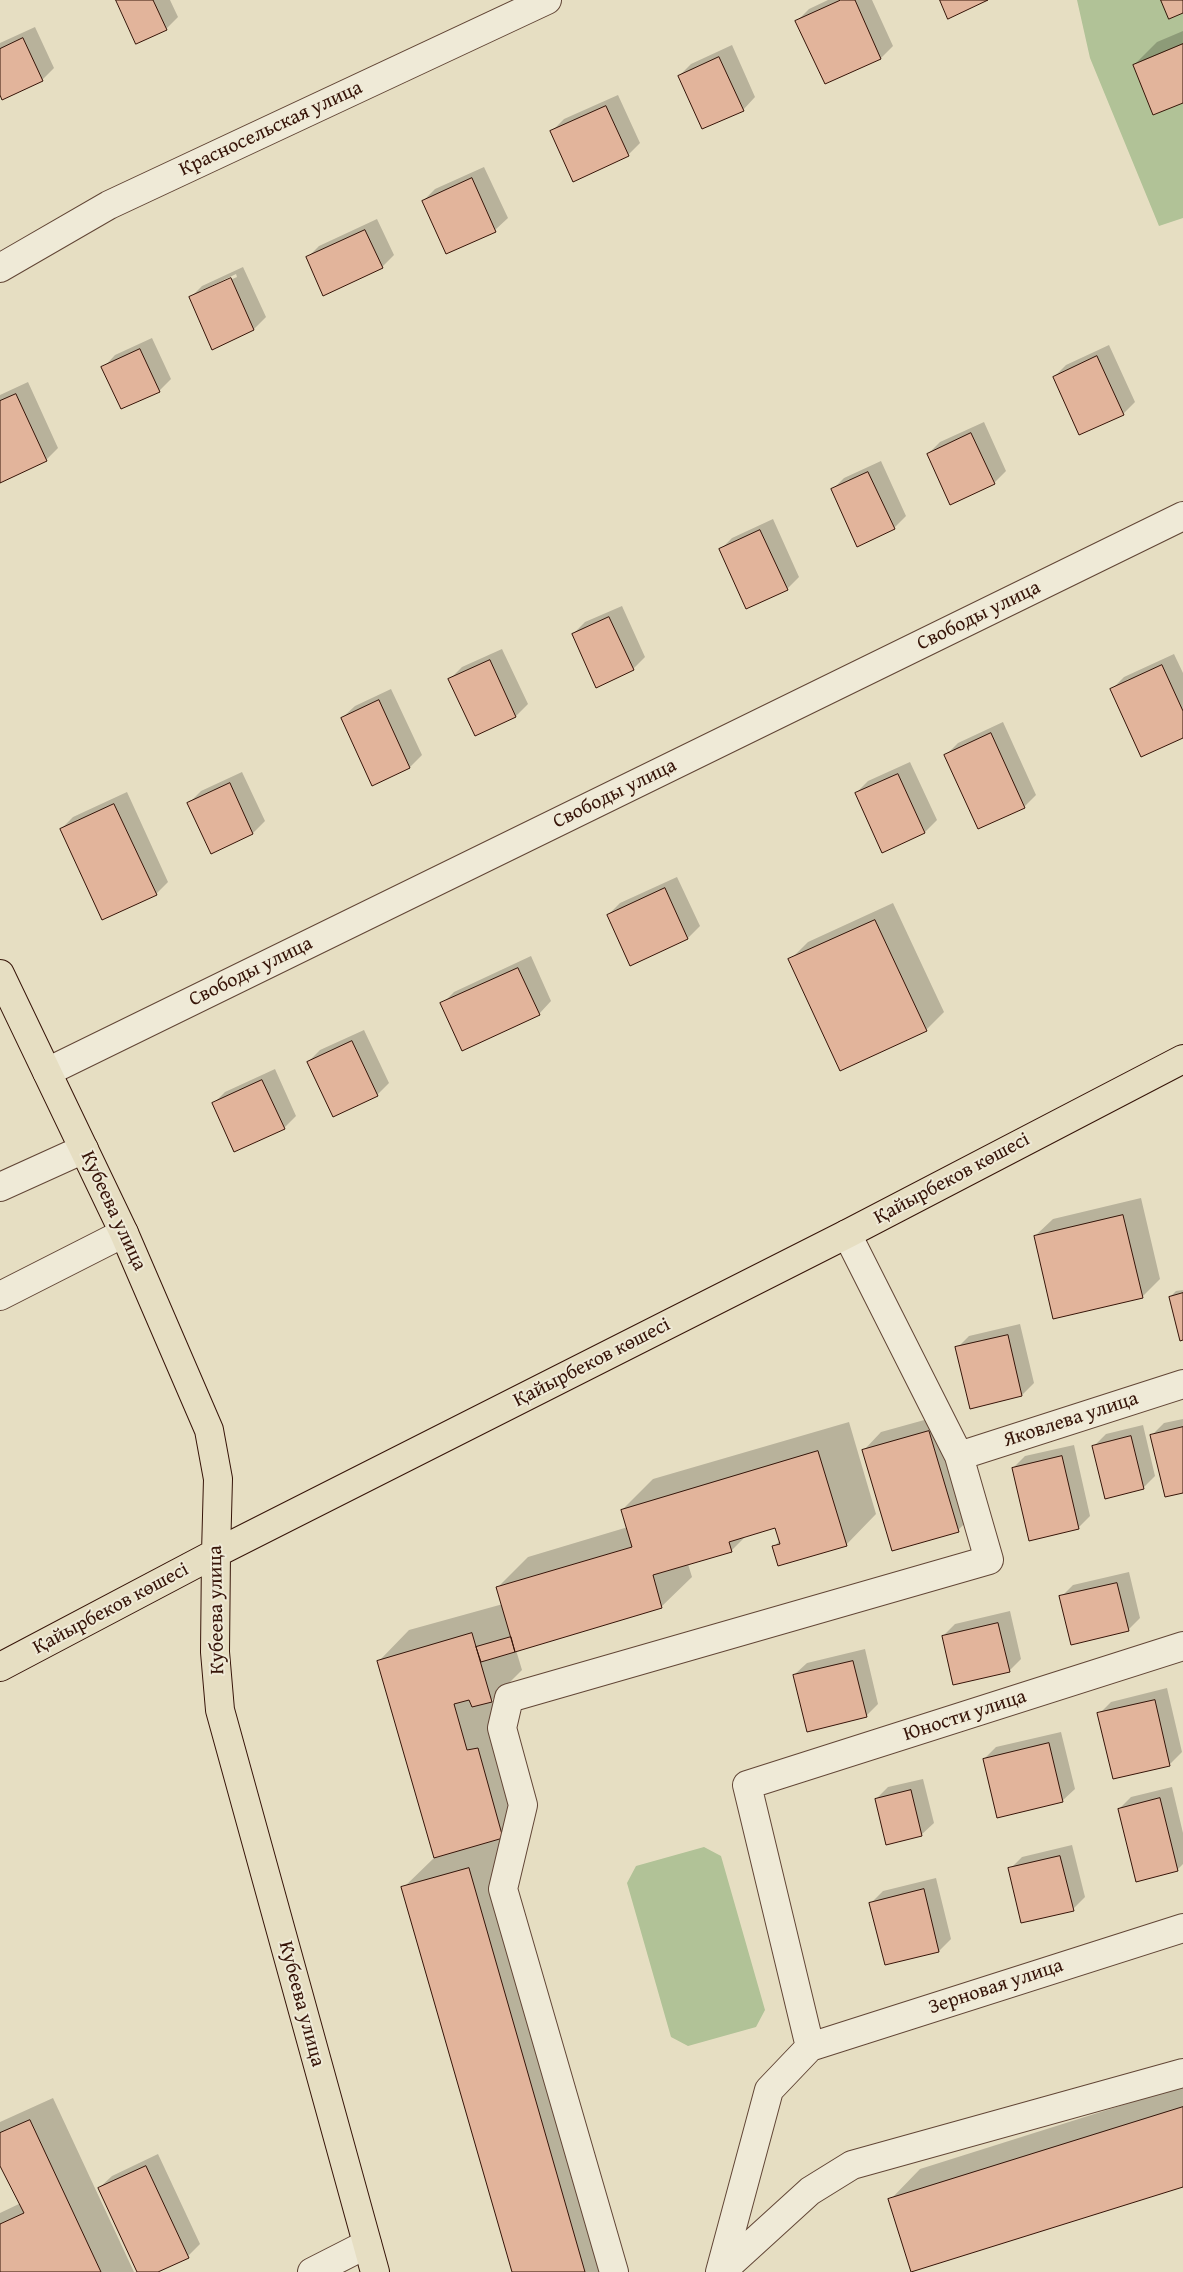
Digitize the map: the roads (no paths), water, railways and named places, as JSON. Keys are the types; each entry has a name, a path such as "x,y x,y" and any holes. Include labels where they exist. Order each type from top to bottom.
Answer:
{"main road":[{"name":"Кубеева улица","path":"0,974 124,1232 209,1430 218,1479 215,1652 220,1710 375,2272"},
{"name":"Қайырбеков көшесі","path":"0,1667 216,1553 847,1234 1183,1059"}],"street":[{"name":"Красносельская улица","path":"0,268 109,205 547,0"},
{"name":"Свободы улица","path":"47,1072 1183,516"},
{"path":"0,1187 84,1149"},
{"path":"0,1296 124,1232"},
{"path":"614,2272 503,1889 523,1805 502,1728 509,1698 989,1560 959,1456 847,1234"},
{"name":"Яковлева улица","path":"959,1456 1183,1384"},
{"name":"Юности улица","path":"810,2047 747,1785 1183,1646"},
{"name":"Зерновая улица","path":"810,2047 1183,1928"},
{"path":"720,2272 769,2090 810,2047"},
{"path":"720,2272 810,2191 852,2165 1183,2073"},
{"path":"312,2272 367,2244"}]}
